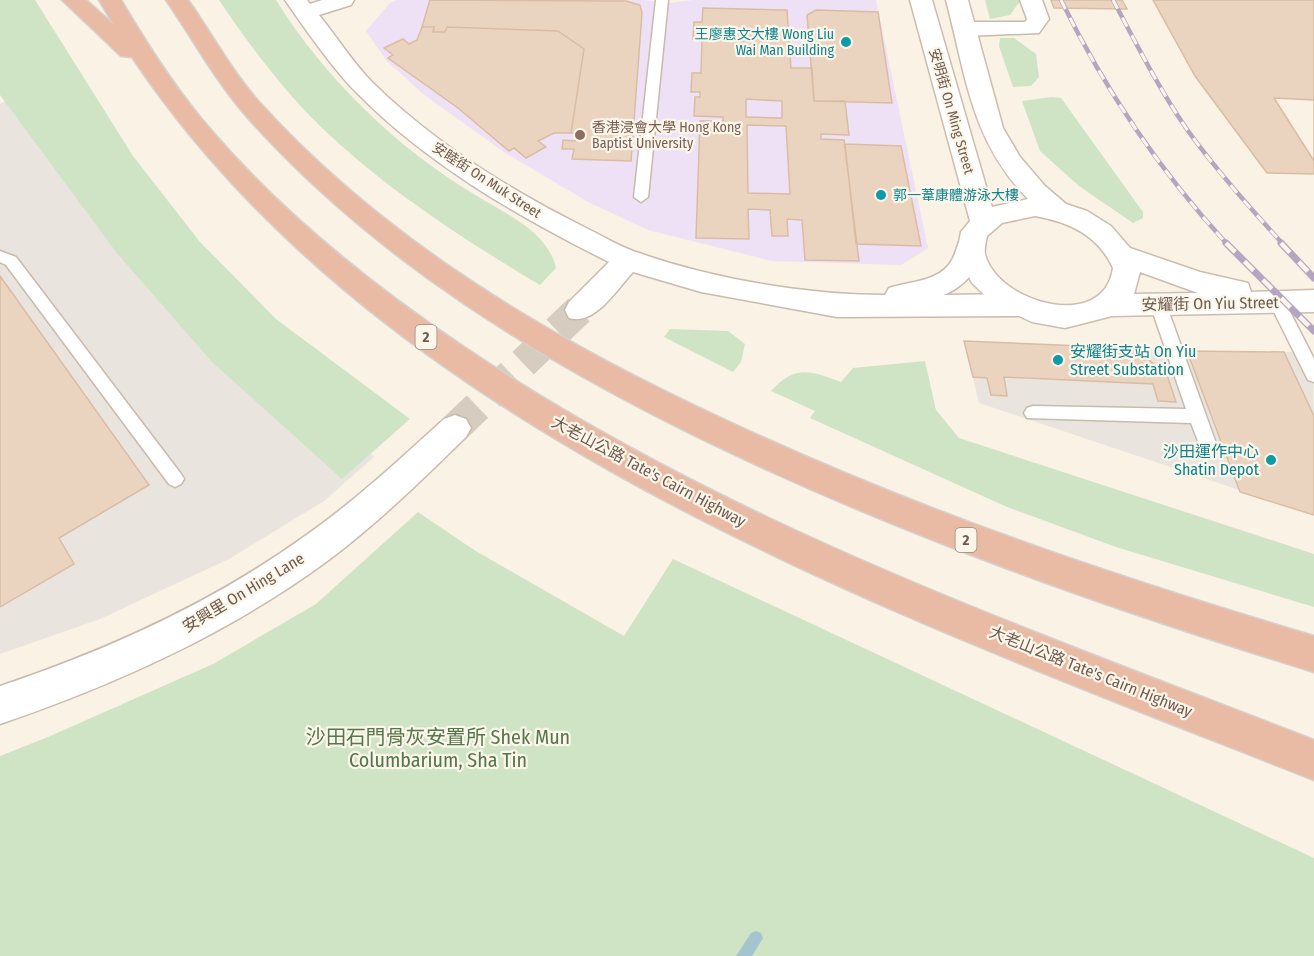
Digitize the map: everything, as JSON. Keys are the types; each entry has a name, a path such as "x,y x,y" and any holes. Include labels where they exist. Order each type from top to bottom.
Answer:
{"highway":[{"path":"73,0 156,74"},
{"name":"大老山公路 Tate's Cairn Highway","path":"110,0 156,74 183,112 233,172 295,234 351,281 442,349 536,410 678,489 802,550 1077,667 1314,760"},
{"name":"2","path":"187,9 237,90 293,151 328,184 371,222 445,278 565,352 724,435 933,527 1137,599 1314,654"}],"street":[{"path":"300,6 343,0"},
{"name":"安明街 On Ming Street","path":"921,0 977,233 972,260 978,272 1001,296 1017,305 1042,313 1067,316 1091,313 1110,304"},
{"name":"安明街 On Ming Street","path":"957,0 991,128 999,146 1015,171 1056,210"},
{"path":"965,29 1031,28 1038,19 1031,0"},
{"name":"安睦街 On Muk Street","path":"300,6 364,87 428,142 498,190 562,227 628,260 670,275 763,295 837,306 1017,305"},
{"name":"安明街 On Ming Street","path":"977,233 997,213 1015,208 1056,210 1079,217 1100,230 1122,255"},
{"name":"安睦街 On Muk Street","path":"763,295 828,298 916,294 956,274 965,264 977,233"},
{"path":"1110,304 1121,294 1126,282 1127,268 1122,255"},
{"name":"安耀街 On Yiu Street","path":"1122,255 1197,282 1312,301"},
{"path":"579,310 628,260"},
{"name":"安耀街 On Yiu Street","path":"1110,304 1312,301"},
{"name":"安興里 On Hing Lane","path":"0,705 84,675 146,648 259,586 356,518 455,428"}],"lane":[{"path":"641,197 662,0"},
{"path":"0,256 11,261 175,479"},
{"path":"1277,302 1314,375"},
{"path":"1158,304 1205,424 1209,449"},
{"path":"1033,413 1205,424"}],"shaded area":[{"path":"397,0 643,0 669,3 693,0 876,0 928,248 901,265 772,261 648,230 588,202 504,152 423,94 386,60 366,31 390,3"},
{"path":"16,93 262,333 374,457 324,501 229,559 100,619 0,654 0,104"},
{"path":"964,341 1187,351 1313,352 1314,515 979,403"}],"green space":[{"path":"0,0 35,0 133,156 200,242 276,319 410,419 342,479 212,362 116,252 0,95"},
{"path":"219,0 276,0 317,57 365,110 419,157 513,217 535,234 551,255 556,268 540,285 483,250 399,193 322,128 280,83"},
{"path":"985,0 1021,0 1010,15 990,19"},
{"path":"1000,38 1014,38 1036,54 1039,77 1031,86 1013,87 999,46"},
{"path":"1061,98 1143,212 1143,218 1133,223 1079,186 1040,151 1022,101"},
{"path":"670,329 728,331 745,344 741,362 733,372 664,337"},
{"path":"925,361 936,410 959,438 1314,554 1314,607 1116,547 1007,507 810,418 815,411 771,391 780,382 796,373 812,373 841,382 853,368"},
{"name":"沙田石門骨灰安置所 Shek Mun Columbarium, Sha Tin","path":"418,512 474,550 624,636 673,559 1314,858 1314,956 0,956 0,756 213,664 316,604"}],"building":[{"path":"430,0 626,1 640,5 642,13 631,161 572,159 574,149 562,149 563,140 575,141 577,134 571,133 584,49 558,31 447,27 445,32 433,32 434,27 422,27"},
{"path":"1051,0 1122,0 1127,9 1054,8"},
{"path":"1153,0 1314,0 1314,174 1267,173 1195,76"},
{"path":"703,8 787,10 791,68 812,68 814,101 845,101 849,135 821,134 821,139 844,140 859,261 805,260 802,220 787,219 788,236 772,236 770,210 748,209 749,239 696,238 700,121 723,121 723,117 694,116 695,97 700,97 700,92 691,92 692,73 701,73 702,39 693,39 694,22 702,22","holes":["746,99 782,101 782,118 746,117","747,125 786,126 790,194 748,193"]},
{"name":"王廖惠文大樓 Wong Liu Wai Man Building","path":"816,10 878,12 892,103 814,101 807,15"},
{"path":"422,27 434,27 433,32 445,32 447,27 558,31 584,49 571,133 554,133 538,141 546,147 526,158 514,148 509,151 458,108 388,58 393,55 384,48 403,39 409,44 417,40"},
{"path":"1274,98 1314,100 1314,161"},
{"name":"郭一葦康體游泳大樓","path":"845,144 901,146 921,246 856,244"},
{"path":"0,276 149,485 59,538 74,564 0,607"},
{"name":"安耀街支站 On Yiu Street Substation","path":"964,341 1131,348 1166,372 1176,402 1158,401 1153,384 1004,377 1007,396 991,395 987,378 973,377"},
{"name":"沙田運作中心 Shatin Depot","path":"1187,351 1284,352 1314,416 1314,515 1240,492"}],"waterway":[{"path":"743,956 756,938"}],"tunnel":[{"path":"455,428 579,310"}],"railway":[{"path":"1061,0 1096,66 1135,128 1156,158 1227,244"},
{"path":"1113,0 1157,81 1186,128 1283,244"},
{"path":"1281,243 1314,278"},
{"path":"1227,244 1314,331"}],"place":[{"name":"王廖惠文大樓 Wong Liu Wai Man Building","path":"846,42"},
{"name":"香港浸會大學 Hong Kong Baptist University","path":"580,135"},
{"name":"郭一葦康體游泳大樓","path":"881,195"},
{"name":"安耀街支站 On Yiu Street Substation","path":"1058,360"},
{"name":"沙田運作中心 Shatin Depot","path":"1271,460"}]}
